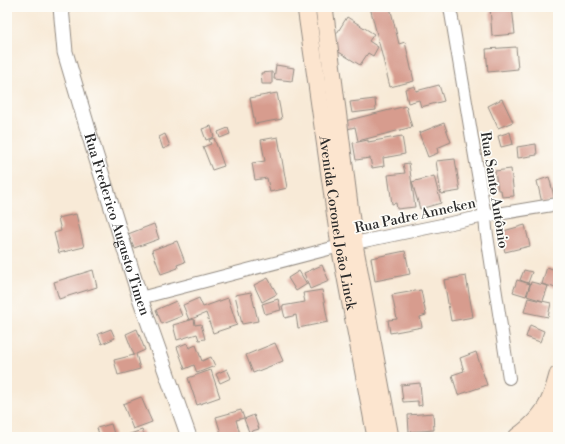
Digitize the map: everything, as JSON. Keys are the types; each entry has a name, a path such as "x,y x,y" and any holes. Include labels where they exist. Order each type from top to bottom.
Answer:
{"main road":[{"name":"Avenida Coronel João Linck","path":"306,7 347,245 379,416 390,437"},
{"name":"Avenida Coronel João Linck","path":"324,7 347,245"},
{"path":"526,436 551,398 557,382"},
{"path":"526,436 548,425 558,410"},
{"name":"Avenida Coronel João Linck","path":"376,437 379,416"}],"street":[{"name":"Rua Frederico Augusto Timen","path":"62,7 65,52 140,298 188,437"},
{"name":"Rua Santo Antônio","path":"450,7 485,216 509,378"},
{"name":"Rua Padre Anneken","path":"140,298 347,245 485,216 558,204"}],"building":[{"path":"370,7 390,7 399,44 405,42 414,81 390,87"},
{"path":"490,7 512,7 515,34 492,36"},
{"path":"347,17 374,34 369,41 378,47 373,56 368,53 360,65 329,46"},
{"path":"516,47 518,69 488,72 486,49"},
{"path":"276,65 294,68 292,81 274,79"},
{"path":"272,72 272,84 262,84 261,73"},
{"path":"439,85 444,101 421,107 419,100 408,103 405,89 415,86 416,91"},
{"path":"277,93 282,119 255,124 250,98"},
{"path":"375,99 376,110 352,113 350,102"},
{"path":"502,99 513,122 498,128 488,106"},
{"path":"406,106 412,127 358,141 355,127 347,129 345,121"},
{"path":"444,123 451,142 437,148 438,153 428,157 419,133"},
{"path":"211,126 214,137 206,140 202,129"},
{"path":"228,128 230,134 220,138 218,132"},
{"path":"510,132 513,144 501,147 498,136"},
{"path":"165,134 170,146 163,149 159,137"},
{"path":"402,136 405,154 383,158 384,166 372,168 370,158 356,160 353,143"},
{"path":"278,137 287,188 270,192 267,178 255,180 252,163 265,161 261,140"},
{"path":"214,138 224,166 212,170 203,147 211,144 209,140"},
{"path":"536,144 537,155 518,158 517,147"},
{"path":"455,159 460,191 441,194 436,161"},
{"path":"409,163 415,207 397,209 396,203 392,204 388,175 405,173 403,164"},
{"path":"511,169 514,196 502,197 501,190 498,190 495,171"},
{"path":"434,176 441,203 420,209 412,182"},
{"path":"549,177 555,200 542,203 537,181"},
{"path":"76,214 84,247 59,253 54,233 61,231 58,218"},
{"path":"154,224 159,239 134,248 128,234"},
{"path":"525,225 530,246 505,252 500,232"},
{"path":"177,241 185,262 177,265 178,268 161,274 152,250"},
{"path":"405,251 410,274 375,281 371,258"},
{"path":"322,265 329,281 310,289 304,273"},
{"path":"547,267 558,271 558,282 556,288 542,284"},
{"path":"93,270 97,287 59,299 54,282"},
{"path":"524,270 532,272 528,283 520,280"},
{"path":"299,271 307,284 296,291 288,278"},
{"path":"466,276 473,317 451,321 444,280"},
{"path":"268,278 277,294 262,302 254,285"},
{"path":"517,280 530,284 526,296 513,292"},
{"path":"531,282 548,286 543,301 527,296"},
{"path":"322,290 328,322 298,328 296,315 285,318 282,306 305,302 303,293"},
{"path":"421,290 426,315 420,317 422,327 390,333 388,320 397,319 392,295"},
{"path":"251,292 258,321 242,324 235,295"},
{"path":"199,298 203,307 228,298 237,325 213,333 206,313 189,320 183,305"},
{"path":"528,298 551,303 548,317 524,312"},
{"path":"278,299 281,310 265,314 262,304"},
{"path":"176,301 182,316 162,324 156,310"},
{"path":"194,319 195,325 201,324 205,339 199,340 197,334 177,340 173,325"},
{"path":"530,325 544,331 540,342 526,337"},
{"path":"111,329 115,338 102,344 98,334"},
{"path":"137,329 145,350 136,354 140,369 118,375 114,360 134,355 126,334"},
{"path":"187,343 189,348 196,345 202,361 211,357 215,366 197,373 194,365 185,369 177,347"},
{"path":"275,343 283,361 253,373 246,355"},
{"path":"476,352 487,385 458,395 452,375 464,371 460,358"},
{"path":"227,369 231,378 220,383 216,374"},
{"path":"211,370 220,397 197,405 188,378"},
{"path":"420,383 422,405 418,406 418,401 403,402 401,385"},
{"path":"141,397 152,422 133,429 123,404"},
{"path":"241,410 244,418 236,420 240,434 222,437 216,417"},
{"path":"433,413 434,430 409,432 408,415"},
{"path":"254,415 259,429 249,432 244,419"},
{"path":"111,424 115,437 100,437 97,428"},
{"path":"142,430 145,437 121,437"}]}
